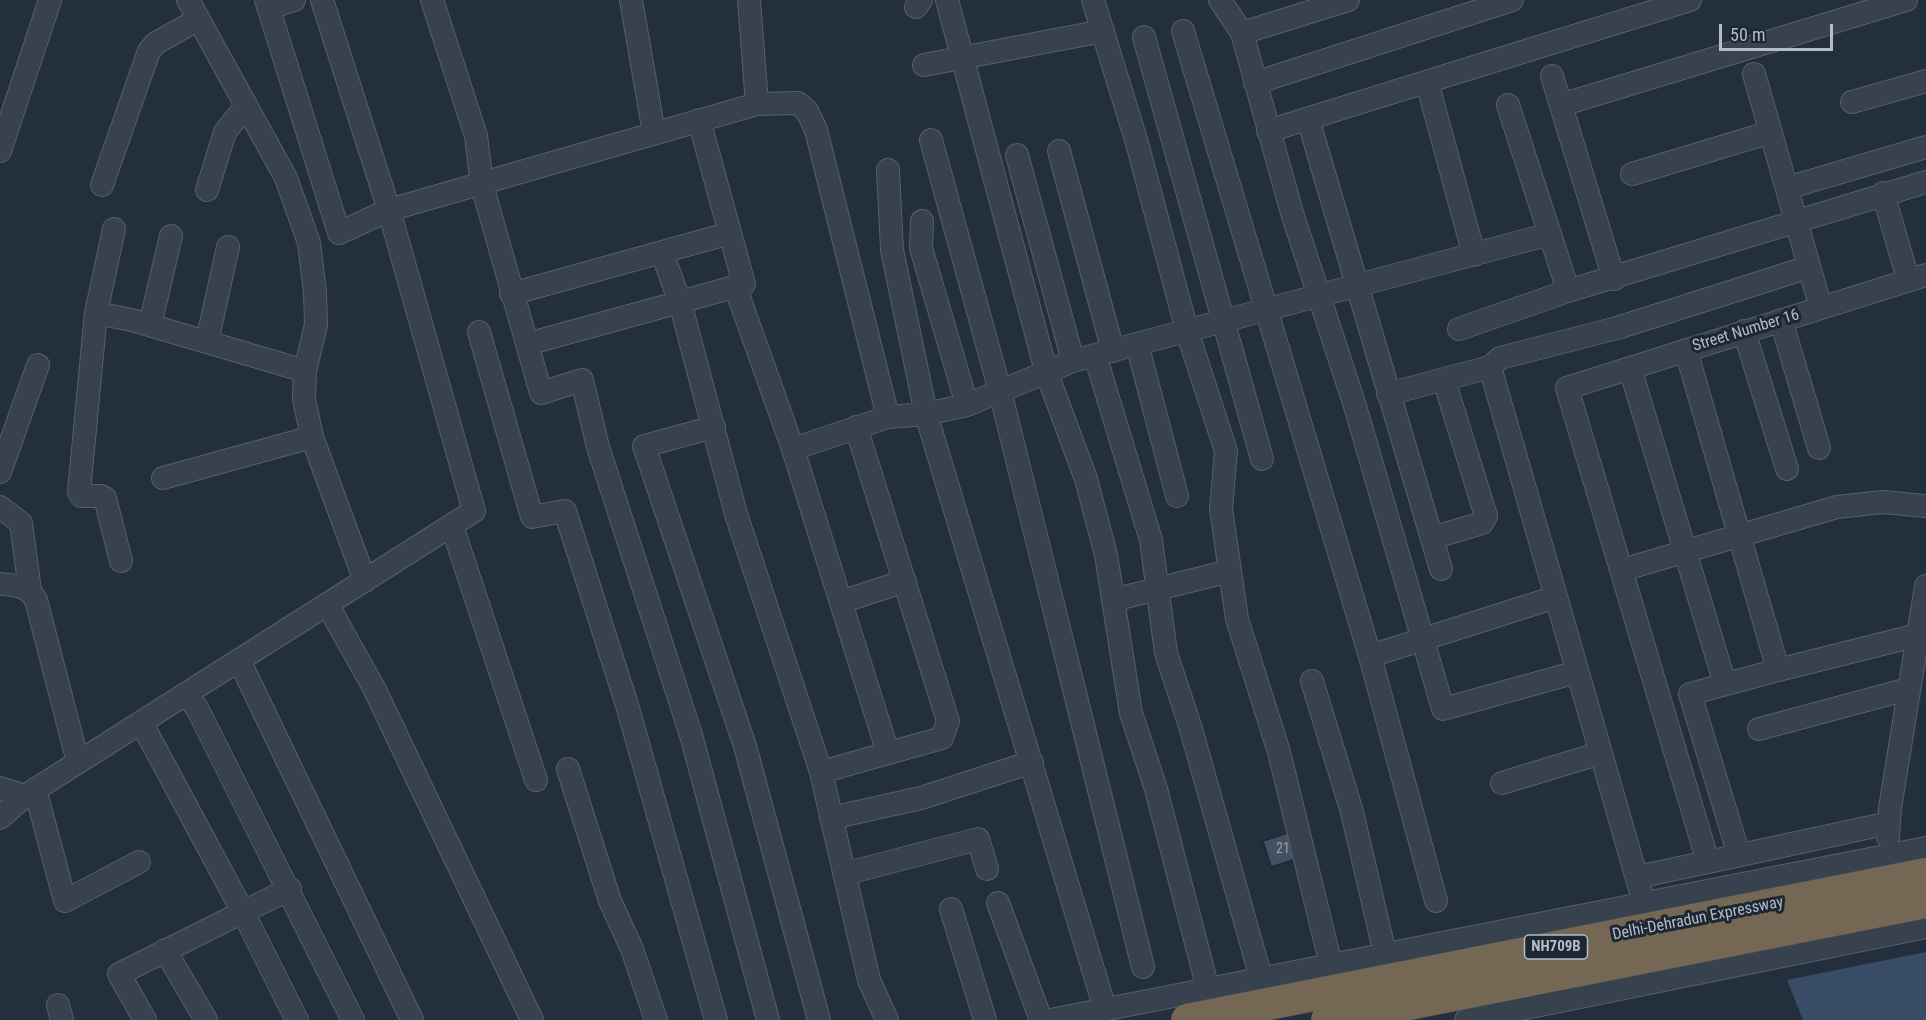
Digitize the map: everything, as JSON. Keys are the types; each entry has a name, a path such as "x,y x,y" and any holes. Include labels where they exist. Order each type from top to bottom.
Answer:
{"highway":[{"name":"Delhi-Dehradun Expressway","path":"1187,1020 1926,874"},
{"name":"Delhi-Dehradun Expressway","path":"1327,1020 1926,902"}],"street":[{"path":"0,151 50,0"},
{"path":"294,0 267,4 339,233 389,210 482,185 699,120 757,104 798,103 807,111 816,130 888,417"},
{"path":"0,818 30,792 474,512 389,210 322,0"},
{"path":"432,0 476,136 482,185 511,294 541,393 582,380 598,447 692,735 768,1020"},
{"path":"631,0 654,133"},
{"path":"749,0 757,104"},
{"path":"946,0 1046,371 1086,479 1106,555 1131,713 1156,789 1205,975"},
{"path":"1093,0 1137,143 1187,331 1226,451 1221,509 1237,619 1279,752 1327,950"},
{"path":"1220,0 1242,33 1268,131 1355,406 1443,710 1577,672"},
{"path":"1242,33 1348,0"},
{"path":"1255,83 1512,0"},
{"path":"1268,131 1690,0"},
{"path":"1560,105 1906,0"},
{"path":"102,185 149,51 156,42 193,10 286,178 309,243 315,292 316,325 304,370 303,392 312,437 365,580"},
{"path":"924,65 1103,31"},
{"path":"1183,31 1370,656 1436,901"},
{"path":"1144,37 1262,459"},
{"path":"1754,74 1821,308"},
{"path":"1552,76 1614,279"},
{"path":"1852,102 1926,81"},
{"path":"1427,82 1474,255"},
{"path":"1508,105 1566,284 1571,290"},
{"path":"207,190 225,132 246,106"},
{"path":"1308,119 1441,569"},
{"path":"527,344 744,284 699,120"},
{"path":"1632,174 1771,132"},
{"path":"930,140 1000,391 1143,967"},
{"path":"1787,188 1926,147"},
{"path":"1059,151 1104,353 1151,540 1166,653 1191,729 1257,965"},
{"path":"1017,155 1073,361"},
{"path":"888,170 892,250 926,414 1100,992"},
{"path":"1459,329 1571,290 1614,279 1884,193 1926,182"},
{"path":"1884,193 1917,277"},
{"path":"922,221 921,248 967,405"},
{"path":"114,229 96,313 79,493 81,496 105,498 120,561"},
{"path":"793,449 888,417 926,414 967,405 1073,361 1550,234"},
{"path":"150,325 171,236"},
{"path":"511,294 716,237"},
{"path":"207,342 228,247"},
{"path":"662,253 680,302 736,514 821,772 869,980 887,1018"},
{"path":"1389,394 1490,367 1500,358 1628,325 1809,267"},
{"name":"Street Number 16","path":"1622,570 1567,388 1917,277"},
{"path":"735,286 793,449 888,753"},
{"path":"96,313 150,325 304,370"},
{"path":"1781,320 1819,448"},
{"path":"1744,331 1787,469"},
{"path":"479,332 532,517 565,511 627,705 716,1020"},
{"path":"1137,344 1177,496"},
{"path":"1686,350 1741,534 1778,670"},
{"path":"0,472 38,365"},
{"path":"1490,367 1644,903"},
{"path":"1630,368 1725,684"},
{"path":"1432,538 1482,523 1486,516 1444,380"},
{"path":"714,427 644,446 745,746 819,1020"},
{"path":"821,772 942,738 948,721 856,427"},
{"path":"163,478 312,437"},
{"path":"1708,862 1622,570 1859,502 1926,506"},
{"path":"0,507 21,523 30,590 36,600 78,762"},
{"path":"452,526 536,780"},
{"path":"1113,600 1230,571"},
{"path":"841,602 904,581"},
{"path":"0,584 20,586 30,590"},
{"path":"1370,656 1556,597"},
{"path":"1902,932 1888,837 1908,689 1925,597"},
{"path":"327,604 374,688 532,1020"},
{"path":"1739,855 1690,694 1918,635"},
{"path":"239,660 412,1020"},
{"path":"1312,681 1352,812 1382,941"},
{"path":"1760,729 1908,689"},
{"path":"186,694 197,708 290,889 353,1020"},
{"path":"141,722 243,912 297,1020"},
{"path":"1502,783 1600,753"},
{"path":"831,818 921,798 1032,762"},
{"path":"568,769 610,901 632,949 656,1020"},
{"path":"0,788 30,792"},
{"path":"30,792 65,901 139,862"},
{"path":"1637,877 1739,855 1888,837 1926,848"},
{"path":"998,903 1041,1011 1100,992 1205,975 1327,950 1644,903 1888,837"},
{"path":"844,874 978,839 987,869"},
{"path":"146,1020 119,974 290,889"},
{"path":"951,909 982,1010"},
{"path":"1466,1020 1926,927"},
{"path":"165,950 207,1020"}],"water":[{"path":"1926,952 1926,1020 1803,1020 1787,980"}],"building":[{"path":"1294,831 1302,857 1271,867 1263,841"}]}
